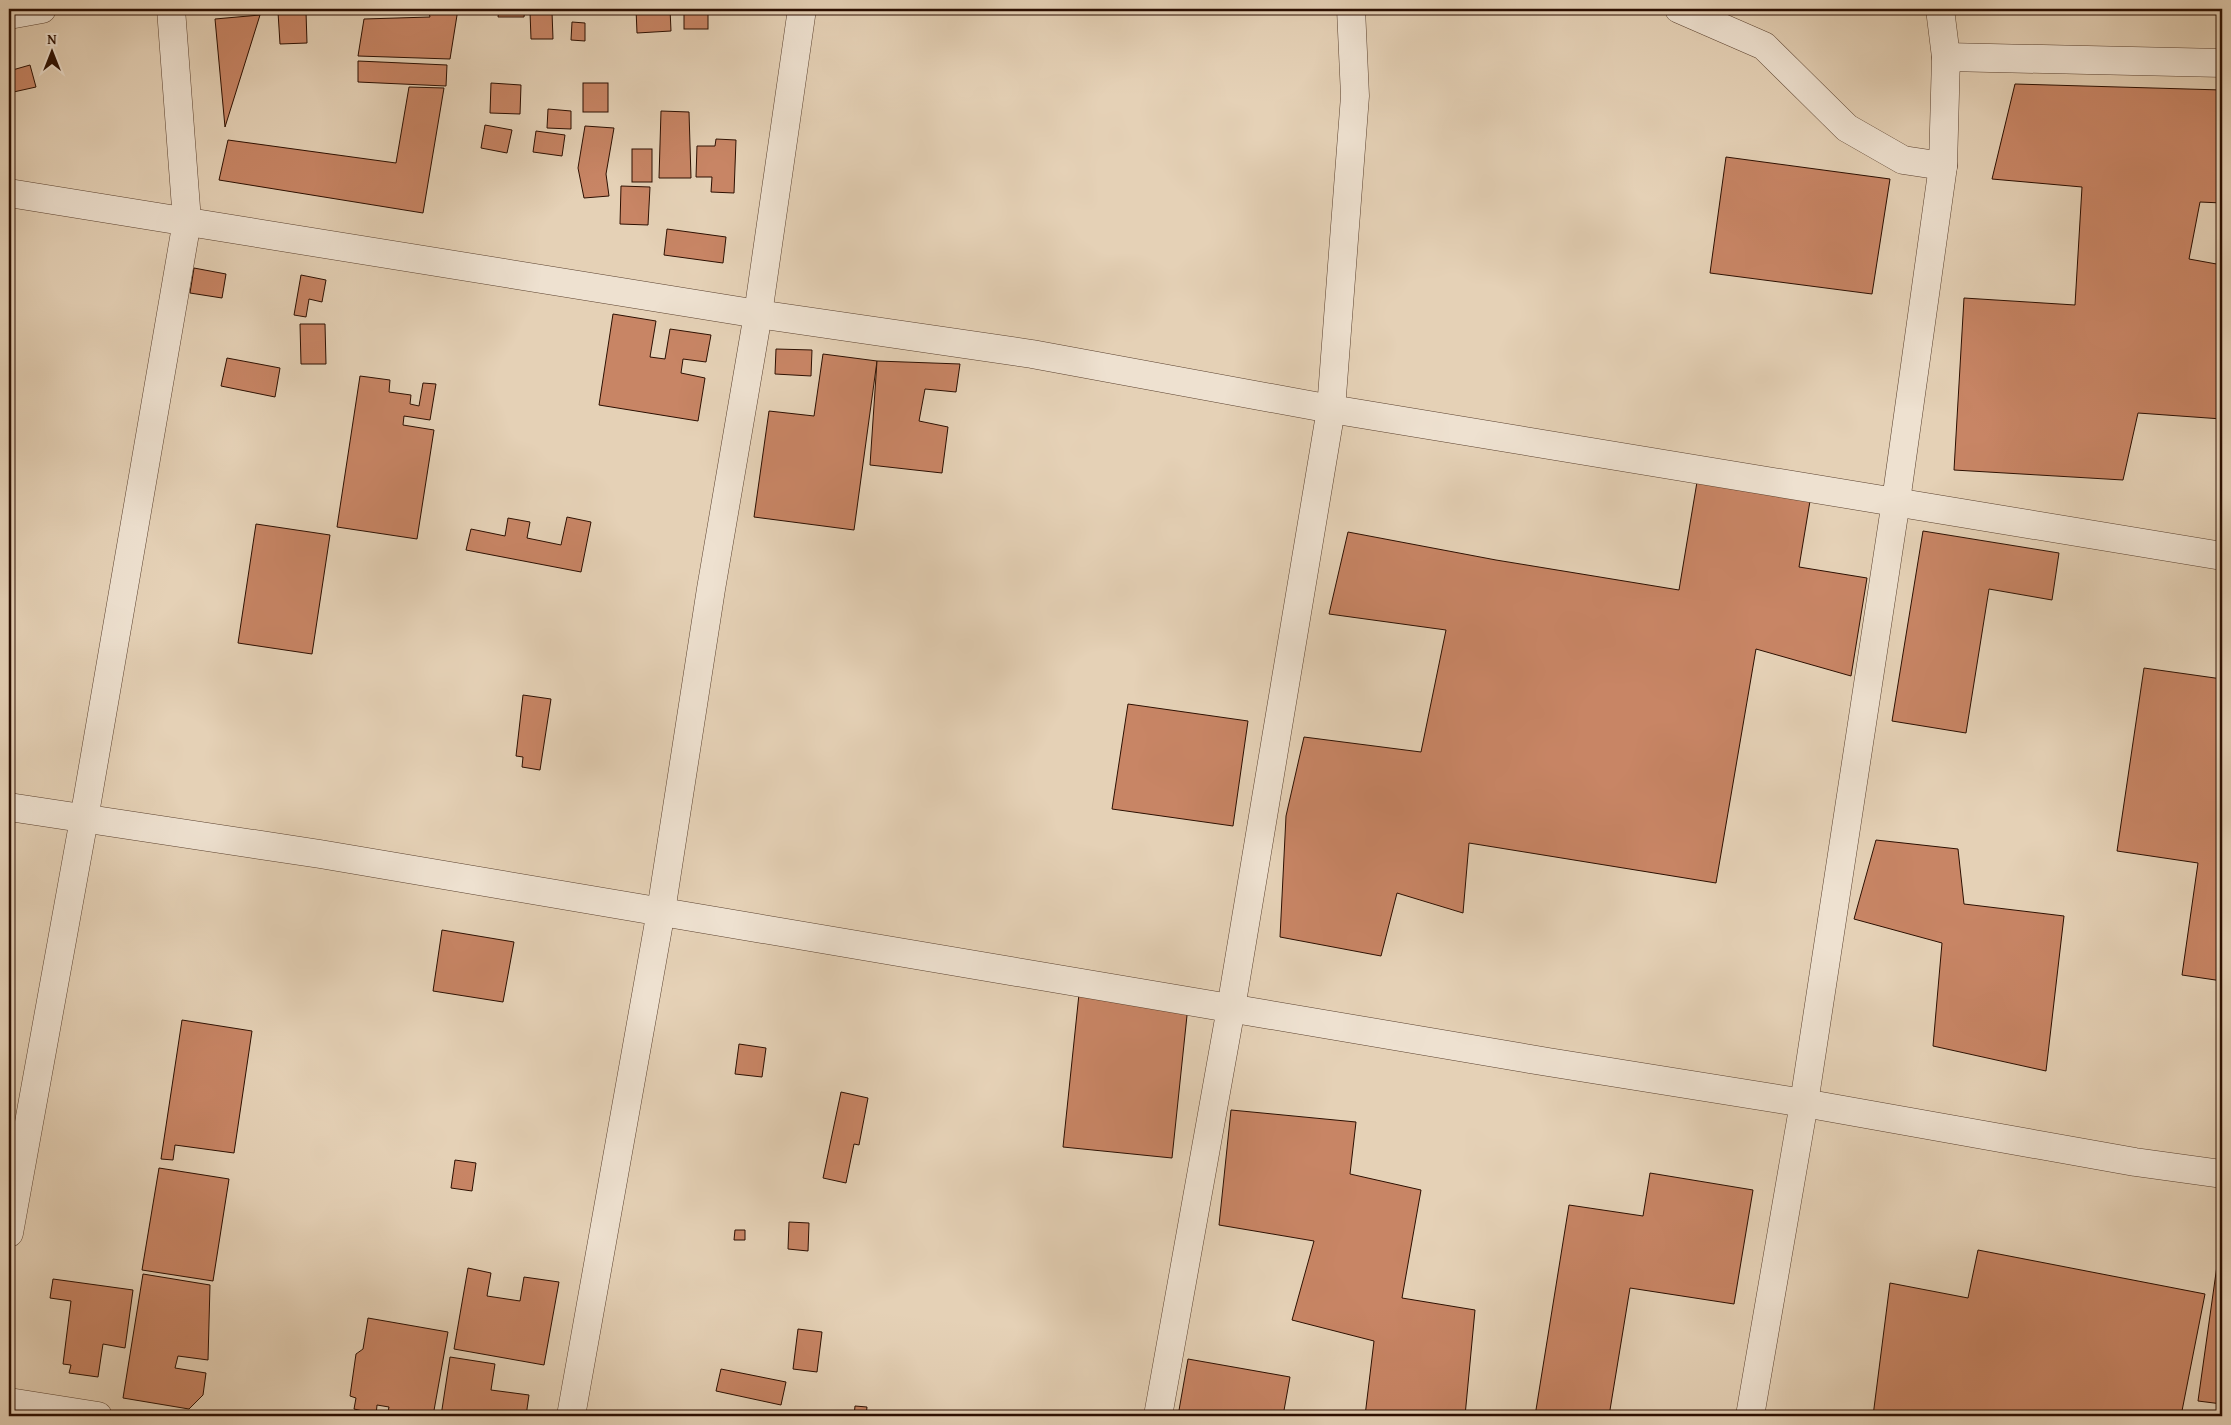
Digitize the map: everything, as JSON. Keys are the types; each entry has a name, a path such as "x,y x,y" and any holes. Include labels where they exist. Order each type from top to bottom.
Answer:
{"street":[{"path":"9,15 42,9"},
{"path":"9,1232 84,819 187,221 171,9"},
{"path":"571,1416 661,911 710,599 758,314 802,9"},
{"path":"1158,1416 1231,1008 1331,409 1355,96 1351,9"},
{"path":"1679,9 1764,46 1847,128 1903,160 1943,166"},
{"path":"1750,1416 1804,1102 1896,501 1943,166 1946,57 1940,9"},
{"path":"1946,57 2222,63"},
{"path":"9,193 758,314 1032,354 1331,409 2222,556"},
{"path":"9,807 320,854 1548,1062 1804,1102 2135,1162 2222,1174"},
{"path":"9,1402 98,1416"}],"building":[{"path":"374,9 394,9 394,10 374,12"},
{"path":"428,9 458,9 450,59 358,56 364,19 430,17"},
{"path":"499,9 525,9 524,17 498,17"},
{"path":"636,9 670,9 671,31 637,33"},
{"path":"684,9 708,9 708,29 684,29"},
{"path":"278,12 306,12 307,43 280,44"},
{"path":"530,12 552,12 553,39 531,39"},
{"path":"260,15 225,127 215,19"},
{"path":"572,22 585,23 585,41 571,40"},
{"path":"358,61 447,65 446,86 358,82"},
{"path":"30,65 36,87 9,93 9,71"},
{"path":"491,83 521,85 520,114 490,113"},
{"path":"583,83 608,83 608,112 583,112"},
{"path":"2015,84 2222,90 2222,203 2200,202 2189,259 2222,265 2222,419 2138,413 2123,480 1954,470 1964,298 2075,305 2082,187 1992,179"},
{"path":"409,87 444,88 423,213 219,180 228,140 396,163"},
{"path":"548,109 571,111 571,129 547,128"},
{"path":"661,111 689,112 691,178 659,178"},
{"path":"485,125 512,130 507,153 481,148"},
{"path":"585,126 614,128 606,174 609,196 584,198 578,168"},
{"path":"536,131 565,135 562,156 533,152"},
{"path":"716,139 736,140 734,193 711,192 712,177 696,177 697,146 715,146"},
{"path":"632,149 652,149 652,182 632,182"},
{"path":"1726,157 1890,179 1872,294 1710,273"},
{"path":"621,186 650,187 648,225 620,224"},
{"path":"667,229 726,237 723,263 664,255"},
{"path":"194,268 226,274 222,298 190,293"},
{"path":"301,275 326,280 322,302 309,299 306,317 294,315"},
{"path":"613,314 656,321 650,357 665,359 670,329 711,335 706,362 683,359 681,373 705,378 698,421 599,405"},
{"path":"300,324 325,324 326,364 301,364"},
{"path":"776,349 812,350 811,376 775,374"},
{"path":"823,354 877,361 854,530 754,517 769,411 814,416"},
{"path":"227,358 280,368 275,397 221,386"},
{"path":"877,361 960,364 956,392 925,389 919,421 948,427 942,473 870,465"},
{"path":"360,376 390,380 389,392 411,395 410,404 419,406 423,383 436,384 430,420 404,416 403,425 434,430 417,539 337,527"},
{"path":"1699,470 1812,489 1799,567 1867,578 1851,676 1756,649 1716,883 1469,843 1463,913 1397,893 1381,956 1280,937 1286,816 1304,737 1421,752 1446,630 1329,614 1348,532 1496,560 1679,590"},
{"path":"567,517 591,522 581,572 466,550 471,529 505,536 508,518 530,522 527,538 561,545"},
{"path":"256,524 330,535 312,654 238,643"},
{"path":"1923,531 2059,553 2052,600 1989,589 1966,733 1892,721"},
{"path":"2144,668 2222,679 2222,981 2182,975 2198,863 2117,851"},
{"path":"523,695 551,699 540,770 522,767 523,757 516,756"},
{"path":"1128,704 1248,721 1233,826 1112,809"},
{"path":"1876,840 1958,849 1964,904 2064,916 2046,1071 1933,1046 1942,943 1854,919"},
{"path":"442,930 514,942 503,1002 433,991"},
{"path":"1079,994 1188,1006 1172,1158 1063,1147"},
{"path":"182,1020 252,1031 234,1153 175,1145 173,1160 161,1159"},
{"path":"739,1044 766,1048 762,1077 735,1074"},
{"path":"841,1092 868,1098 859,1145 854,1144 846,1183 823,1178"},
{"path":"1231,1110 1356,1122 1350,1174 1421,1190 1402,1298 1475,1310 1465,1416 1365,1416 1374,1341 1292,1320 1314,1241 1219,1225"},
{"path":"455,1160 476,1163 472,1191 451,1188"},
{"path":"159,1168 229,1179 213,1281 142,1270"},
{"path":"1650,1173 1753,1190 1734,1304 1630,1288 1609,1416 1535,1416 1569,1205 1643,1216"},
{"path":"789,1222 809,1223 808,1251 788,1249"},
{"path":"735,1230 745,1230 745,1240 734,1240"},
{"path":"2222,1230 2222,1404 2198,1401"},
{"path":"1978,1250 2205,1294 2181,1416 1873,1416 1890,1283 1968,1298"},
{"path":"468,1268 491,1273 487,1296 520,1301 524,1277 559,1282 544,1365 454,1349"},
{"path":"143,1274 210,1285 208,1360 178,1356 175,1368 206,1373 203,1395 189,1409 123,1398"},
{"path":"53,1279 133,1290 125,1348 103,1344 98,1377 69,1373 71,1365 63,1364 71,1301 50,1298"},
{"path":"368,1318 448,1332 433,1416 387,1416 389,1407 377,1405 376,1416 362,1416 363,1411 354,1409 356,1398 350,1396 356,1354 363,1349"},
{"path":"798,1329 822,1332 817,1372 793,1369"},
{"path":"450,1357 495,1364 491,1390 529,1395 526,1416 441,1416"},
{"path":"1188,1359 1290,1377 1283,1416 1178,1416"},
{"path":"721,1369 786,1382 781,1405 716,1391"},
{"path":"855,1406 867,1407 866,1416 854,1416"}]}
